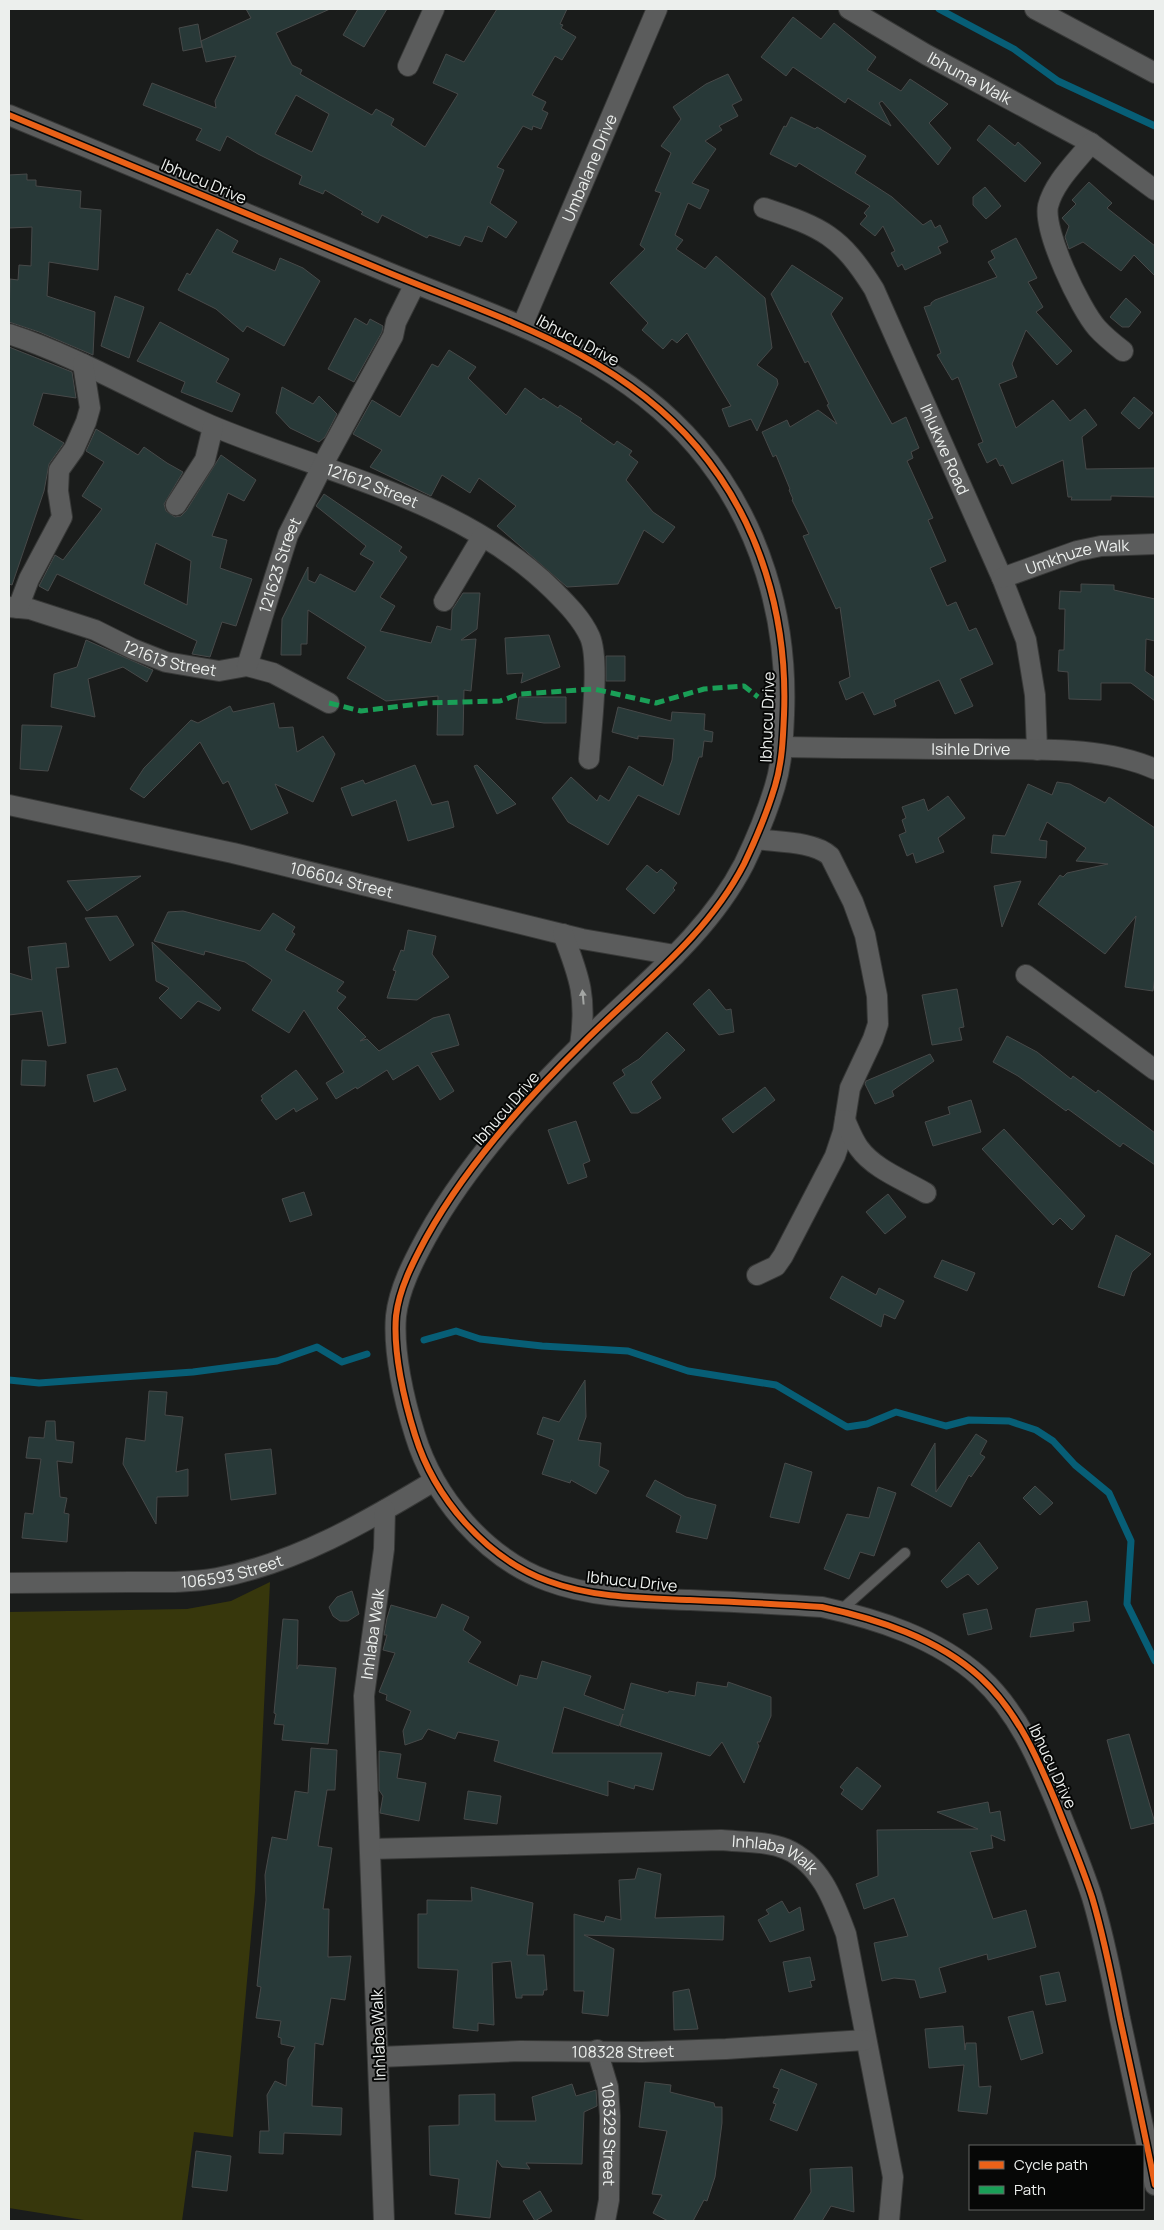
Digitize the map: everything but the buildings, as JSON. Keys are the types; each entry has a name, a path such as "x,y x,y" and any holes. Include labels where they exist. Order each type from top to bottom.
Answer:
{"street":[{"path":"408,66 434,9"},
{"name":"Umbalane Drive","path":"522,326 656,9"},
{"name":"Ibhuma Walk","path":"849,9 928,55 1091,143 1155,190"},
{"path":"1035,9 1155,73"},
{"name":"Ibhucu Drive","path":"9,115 415,284 522,326 576,351 603,366 652,402 694,444 734,499 750,528 763,560 778,617 785,687 782,747 776,782 756,839 728,892 674,956 580,1046 497,1137 455,1190 416,1256 405,1284 396,1319 402,1378 412,1428 421,1455 434,1480 466,1524 495,1550 534,1576 552,1583 611,1596 760,1603 840,1611 872,1620 923,1640 962,1662 995,1693 1025,1735 1040,1762 1092,1897 1104,1941 1155,2185"},
{"path":"1091,143 1057,186 1048,206 1048,219 1054,243 1078,298 1097,328 1123,351"},
{"name":"Ihlukwe Road","path":"764,208 817,228 837,241 856,260 874,289 1002,578 1026,640 1035,695 1037,750"},
{"name":"121623 Street","path":"247,666 288,535 393,336 396,322 415,284"},
{"name":"121612 Street","path":"9,334 83,364 163,405 213,426 425,506 482,537 524,565 541,578 579,619 590,637 593,652 594,689 590,759"},
{"path":"13,608 61,522 59,470 74,449 90,408 83,364"},
{"path":"176,505 205,460 213,426"},
{"path":"444,601 482,537"},
{"name":"Umkhuze Walk","path":"1002,578 1077,551 1101,546 1155,544"},
{"name":"121613 Street","path":"13,608 30,609 95,630 133,649 166,662 219,671 247,666 272,673 329,703"},
{"name":"Isihle Drive","path":"782,747 1037,750 1106,754 1126,758 1155,769"},
{"name":"106604 Street","path":"9,805 234,853 563,934 674,956"},
{"path":"756,839 811,846 825,852 836,866 853,902 865,935 877,996 878,1024 850,1088 843,1132 835,1156 783,1256 776,1266 756,1275"},
{"path":"563,934 582,985 584,1020 580,1046"},
{"path":"1026,975 1155,1070"},
{"path":"845,1120 857,1146 863,1154 926,1193"},
{"name":"106593 Street","path":"9,1583 189,1581 216,1578 268,1565 313,1548 385,1510 434,1480"},
{"name":"Inhlaba Walk","path":"384,2221 364,1696 384,1549 385,1510"},
{"name":"Inhlaba Walk","path":"370,1849 721,1840 786,1849 806,1863 823,1881 834,1900 846,1934 865,2040 886,2132 893,2177 889,2221"},
{"name":"108328 Street","path":"379,2057 520,2051 597,2050 642,2052 716,2050 865,2040"},
{"name":"108329 Street","path":"597,2050 608,2087 610,2116 609,2200 605,2221"}],"lane":[{"path":"840,1611 905,1553"}],"shaded area":[{"path":"270,1582 255,1892 233,2137 194,2132 182,2221 90,2221 9,2208 9,1612 187,1609 231,1601"}],"waterway":[{"path":"939,9 1014,49 1058,81 1155,126"},
{"path":"424,1340 456,1331 480,1339 542,1346 628,1351 688,1371 776,1385 847,1427 867,1424 896,1412 946,1426 969,1420 1009,1421 1036,1430 1053,1441 1075,1465 1109,1493 1131,1541 1127,1604 1155,1661"},
{"path":"9,1380 39,1383 193,1372 277,1361 317,1347 342,1362 367,1354"}],"marked path":[{"path":"329,703 361,711 426,703 500,701 520,694 594,689 656,703 704,689 744,686 758,697"}],"cycle path":[{"path":"9,115 505,319 589,359 627,384 664,413 697,447 719,476 738,506 766,572 775,607 781,643 784,679 782,751 777,777 765,816 744,864 729,890 711,914 671,959 584,1042 519,1110 459,1185 426,1238 403,1286 396,1316 396,1345 407,1407 424,1458 435,1481 449,1502 465,1523 483,1541 525,1571 565,1587 600,1594 636,1598 822,1607 885,1624 906,1632 945,1651 980,1677 1005,1705 1026,1737 1080,1862 1092,1897 1108,1958 1155,2185"}]}
